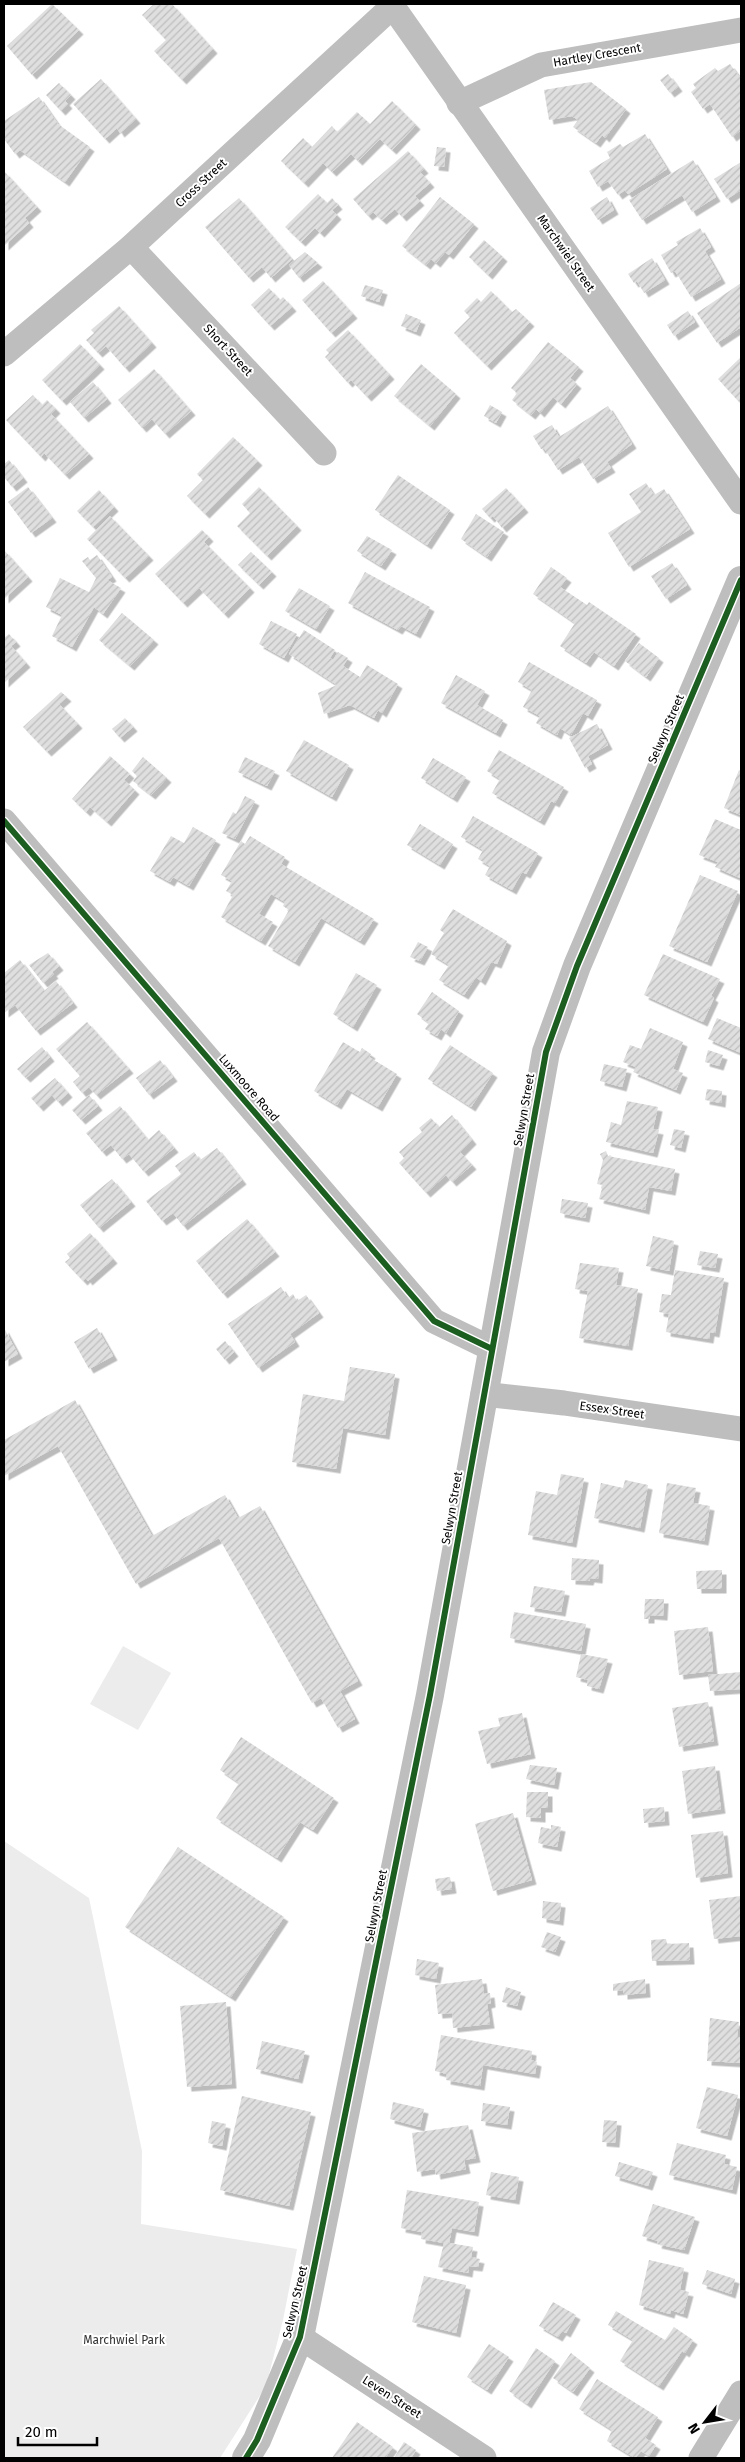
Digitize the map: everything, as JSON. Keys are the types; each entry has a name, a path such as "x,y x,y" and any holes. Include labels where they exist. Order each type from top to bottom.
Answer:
{"street":[{"name":"Marchwiel Street","path":"392,5 741,502"},
{"name":"Cross Street","path":"4,354 131,247 392,5"},
{"name":"Hartley Crescent","path":"459,103 541,65 741,30"},
{"name":"Short Street","path":"131,247 324,453"},
{"name":"Selwyn Street","path":"246,2458 257,2440 300,2337 430,1695 546,1052 577,966 741,580"},
{"name":"Luxmoore Road","path":"4,822 434,1321 492,1349"},
{"name":"Essex Street","path":"483,1394 564,1403 741,1429"},
{"name":"Leven Street","path":"300,2337 484,2458"},
{"path":"700,2458 741,2393"}],"green space":[{"path":"123,1646 171,1673 138,1730 90,1704"},
{"name":"Marchwiel Park","path":"4,1841 89,1898 142,2151 141,2224 297,2249 283,2320 266,2386 220,2458 4,2458"}],"building":[{"path":"52,4 79,30 32,75 7,46"},
{"path":"154,4 172,4 213,49 182,80 154,51 166,40 142,15"},
{"path":"730,64 741,79 741,130 732,137 710,104 703,109 691,92 696,88 693,84 715,68 718,71"},
{"path":"668,74 678,87 670,93 660,80"},
{"path":"101,79 136,119 120,133 117,128 105,139 73,104"},
{"path":"591,82 626,109 605,138 602,135 596,143 573,127 578,120 572,116 549,120 544,90"},
{"path":"59,83 71,95 65,101 68,104 61,111 46,95"},
{"path":"39,97 58,124 90,147 65,182 20,150 15,154 4,139 4,121"},
{"path":"392,101 416,125 392,150 380,139 358,161 351,154 332,172 323,163 304,183 281,161 303,138 312,147 332,126 337,132 357,112 370,124"},
{"path":"645,134 667,169 628,194 625,190 618,195 608,181 598,187 589,171 610,158 607,152 620,144 623,147"},
{"path":"437,147 446,148 444,167 434,166"},
{"path":"408,151 424,169 420,172 430,183 415,196 420,201 402,217 395,209 382,220 373,212 368,216 353,199"},
{"path":"693,160 716,197 692,212 682,195 642,220 629,200"},
{"path":"741,162 741,190 727,199 714,179"},
{"path":"4,171 37,207 25,218 29,223 4,246"},
{"path":"318,194 327,203 332,198 338,205 332,210 337,215 320,233 315,228 301,242 285,227"},
{"path":"440,197 474,224 449,255 445,252 436,263 431,259 426,265 402,246"},
{"path":"607,197 614,210 598,220 590,208"},
{"path":"239,198 292,259 271,278 262,267 249,278 205,227"},
{"path":"700,228 711,247 705,251 721,279 691,297 675,271 671,273 661,255 678,245 676,242"},
{"path":"484,240 503,257 488,275 469,257"},
{"path":"305,252 318,263 299,278 289,265"},
{"path":"652,258 665,280 644,293 637,281 634,283 628,274"},
{"path":"323,281 353,314 331,333 302,300"},
{"path":"741,283 741,327 717,343 697,313"},
{"path":"365,285 383,290 379,302 361,296"},
{"path":"269,288 280,300 283,297 292,307 270,326 251,305"},
{"path":"491,291 512,312 516,309 530,322 487,366 454,333 470,317 464,311 477,298 481,302"},
{"path":"119,306 152,343 125,368 106,346 98,353 86,340 94,333 91,330"},
{"path":"688,311 695,322 674,336 667,325"},
{"path":"406,314 421,320 416,332 401,326"},
{"path":"348,330 390,375 367,397 351,380 348,383 325,357 329,353 326,350"},
{"path":"548,342 579,367 570,378 577,384 561,404 553,397 540,413 536,409 531,415 512,400 517,393 511,388"},
{"path":"80,344 100,365 62,401 42,380"},
{"path":"741,357 741,404 718,379"},
{"path":"421,364 456,394 430,426 394,396"},
{"path":"154,369 191,411 165,434 152,419 142,428 118,400"},
{"path":"93,382 107,399 84,418 70,402"},
{"path":"33,395 42,405 47,400 56,409 51,414 89,454 65,475 44,453 41,457 6,420"},
{"path":"490,405 502,412 496,423 484,416"},
{"path":"608,406 632,444 607,462 611,468 593,479 579,457 558,470 544,448 541,449 533,436 552,425 559,437"},
{"path":"233,437 258,461 205,514 187,496 203,480 197,474"},
{"path":"9,460 23,478 12,487 4,477 4,464"},
{"path":"398,475 450,510 427,545 375,510"},
{"path":"646,483 654,495 664,489 690,529 629,567 608,533 641,512 629,494"},
{"path":"28,487 52,518 31,533 8,502"},
{"path":"259,487 297,526 267,556 237,526 250,513 242,504"},
{"path":"506,488 524,508 502,528 493,516 490,518 482,509"},
{"path":"99,490 114,507 93,527 77,511"},
{"path":"476,514 504,532 487,557 461,539"},
{"path":"110,516 149,556 125,578 87,539"},
{"path":"202,530 209,537 204,542 250,588 224,614 199,588 183,603 155,574"},
{"path":"367,536 392,550 381,566 357,551"},
{"path":"4,550 28,577 4,599"},
{"path":"251,552 272,572 259,585 238,565"},
{"path":"97,555 112,577 107,580 121,588 103,614 94,607 72,647 52,636 62,615 46,607 60,578 89,592 96,578 82,561 88,557 90,560"},
{"path":"672,563 687,585 666,599 651,576"},
{"path":"551,567 567,578 560,587 587,605 589,602 636,634 614,666 594,652 586,663 560,646 575,623 533,594"},
{"path":"365,572 430,607 416,634 401,626 398,630 348,603"},
{"path":"299,588 330,606 316,629 285,611"},
{"path":"122,613 154,640 130,666 99,640"},
{"path":"271,621 297,634 284,658 259,644"},
{"path":"304,630 335,650 330,658 333,660 338,652 348,658 343,666 360,677 367,665 398,684 382,713 378,710 374,718 350,705 324,714 318,693 337,685 289,654"},
{"path":"9,634 16,642 11,646 26,663 4,683 4,638"},
{"path":"639,643 659,658 646,677 625,661"},
{"path":"529,662 597,700 588,716 583,713 571,735 560,728 557,735 536,723 540,716 523,707 532,690 518,682"},
{"path":"456,675 485,691 477,705 503,720 496,733 441,703"},
{"path":"61,692 67,697 59,704 78,724 47,752 23,727"},
{"path":"125,718 133,727 120,738 112,729"},
{"path":"597,724 608,745 588,756 592,764 585,768 569,738"},
{"path":"304,740 349,765 332,797 286,771"},
{"path":"499,750 564,787 555,803 551,801 540,821 492,793 500,779 487,771"},
{"path":"110,756 130,774 124,780 135,790 107,822 90,807 86,812 72,799"},
{"path":"143,757 167,778 151,795 133,781 137,776 132,771"},
{"path":"245,757 275,771 267,786 238,772"},
{"path":"433,758 466,777 453,798 421,778"},
{"path":"739,770 741,771 741,815 724,808"},
{"path":"245,796 255,801 235,839 222,833 233,812 236,814"},
{"path":"473,816 538,853 526,874 522,872 512,890 485,875 490,866 478,859 483,850 461,837"},
{"path":"715,819 741,830 740,878 715,867 718,862 699,855"},
{"path":"420,824 453,844 440,865 407,845"},
{"path":"193,827 216,840 189,886 173,877 170,882 150,871 171,836 184,843"},
{"path":"250,836 285,857 281,864 374,919 360,941 321,918 295,962 268,946 289,910 283,906 285,902 271,894 259,914 273,922 261,941 221,917 233,895 226,891 232,881 221,875 241,841 245,844"},
{"path":"700,875 738,891 707,962 669,946"},
{"path":"453,909 507,941 497,964 491,962 481,981 476,977 464,995 439,980 449,965 431,954 444,933 440,930"},
{"path":"418,942 428,947 420,961 410,957"},
{"path":"48,953 59,966 52,972 54,974 43,983 29,965"},
{"path":"663,954 720,979 711,996 714,998 703,1022 644,995"},
{"path":"20,960 44,991 56,981 73,1003 36,1031 15,1005 4,1013 4,973"},
{"path":"356,973 377,985 353,1027 333,1014"},
{"path":"432,992 459,1011 446,1033 441,1029 437,1036 425,1029 429,1023 417,1014"},
{"path":"717,1018 741,1028 741,1053 708,1039"},
{"path":"87,1022 129,1069 96,1095 89,1087 82,1093 73,1082 80,1076 56,1049"},
{"path":"650,1028 683,1042 673,1069 683,1073 676,1090 633,1072 636,1067 623,1062 630,1045 641,1049"},
{"path":"343,1042 360,1052 362,1048 371,1054 369,1057 397,1074 378,1107 347,1089 337,1105 314,1091"},
{"path":"450,1045 493,1073 471,1107 428,1079"},
{"path":"42,1047 50,1057 26,1078 17,1069"},
{"path":"708,1050 723,1055 719,1066 705,1062"},
{"path":"160,1060 173,1077 149,1095 136,1078"},
{"path":"604,1064 627,1069 622,1087 600,1081"},
{"path":"55,1078 68,1093 58,1102 52,1095 39,1107 31,1098"},
{"path":"707,1089 722,1091 721,1103 705,1100"},
{"path":"89,1095 98,1106 81,1120 72,1110"},
{"path":"627,1101 658,1107 653,1129 659,1130 653,1153 606,1142 611,1122 621,1125"},
{"path":"120,1106 148,1140 159,1130 174,1148 144,1172 129,1154 122,1159 111,1145 102,1152 86,1133"},
{"path":"452,1115 472,1140 460,1152 472,1165 452,1182 446,1175 426,1193 399,1163 404,1158 399,1152 422,1132 419,1128 431,1118 439,1127"},
{"path":"674,1129 685,1131 681,1148 670,1145"},
{"path":"217,1148 242,1180 183,1226 173,1213 162,1221 146,1201 181,1174 175,1166 194,1152 200,1160"},
{"path":"606,1151 608,1156 675,1169 671,1191 649,1187 645,1210 599,1199 603,1185 597,1184 603,1160 600,1154"},
{"path":"112,1179 131,1202 99,1228 80,1205"},
{"path":"562,1199 588,1203 585,1218 560,1213"},
{"path":"247,1219 275,1252 223,1294 196,1261"},
{"path":"90,1233 113,1259 88,1281 86,1278 83,1281 65,1262 70,1258 67,1254"},
{"path":"653,1236 674,1241 669,1271 646,1266"},
{"path":"700,1251 718,1254 715,1268 697,1265"},
{"path":"580,1263 619,1268 616,1285 638,1289 628,1346 579,1338 588,1291 575,1289"},
{"path":"675,1270 724,1278 715,1333 710,1332 709,1339 666,1332 669,1314 659,1312 662,1294 671,1295"},
{"path":"281,1287 288,1298 293,1294 297,1301 306,1295 319,1313 290,1334 295,1342 258,1368 228,1324"},
{"path":"4,1328 18,1354 4,1362"},
{"path":"97,1328 113,1356 89,1369 74,1342"},
{"path":"225,1341 234,1352 225,1360 216,1349"},
{"path":"350,1367 395,1374 385,1435 343,1428 336,1469 292,1462 303,1394 344,1401"},
{"path":"75,1400 152,1536 225,1495 238,1518 260,1506 358,1681 340,1691 355,1719 338,1728 321,1698 312,1703 219,1538 136,1584 58,1446 4,1476 4,1440"},
{"path":"561,1474 584,1478 572,1543 528,1535 536,1491 557,1495"},
{"path":"625,1480 648,1485 640,1528 594,1518 601,1483 623,1488"},
{"path":"667,1483 696,1488 693,1503 710,1506 704,1541 659,1533"},
{"path":"572,1558 599,1560 598,1579 590,1578 589,1581 571,1580"},
{"path":"722,1570 722,1589 697,1589 696,1571"},
{"path":"534,1586 565,1591 561,1612 530,1607"},
{"path":"645,1599 664,1599 663,1616 650,1615 650,1619 644,1619"},
{"path":"514,1612 586,1624 581,1651 510,1638"},
{"path":"708,1627 713,1671 679,1675 674,1631"},
{"path":"581,1654 608,1659 599,1689 587,1686 588,1680 576,1677"},
{"path":"741,1672 741,1689 710,1691 708,1675"},
{"path":"708,1702 714,1741 679,1747 672,1708"},
{"path":"522,1713 531,1754 487,1764 478,1731 500,1726 498,1718"},
{"path":"241,1737 334,1798 313,1830 300,1822 277,1858 216,1818 239,1783 220,1770"},
{"path":"530,1765 557,1768 554,1785 526,1779"},
{"path":"715,1766 721,1809 688,1814 682,1771"},
{"path":"527,1792 548,1792 548,1808 541,1808 541,1818 526,1817"},
{"path":"664,1807 665,1821 644,1823 643,1809"},
{"path":"513,1813 532,1880 493,1891 475,1824"},
{"path":"551,1825 561,1827 557,1847 538,1843 541,1827 551,1829"},
{"path":"723,1831 728,1873 696,1878 691,1835"},
{"path":"178,1847 284,1917 231,1997 125,1927"},
{"path":"450,1877 452,1889 437,1891 435,1879"},
{"path":"741,1896 741,1936 714,1939 709,1900"},
{"path":"543,1901 561,1903 559,1921 542,1918"},
{"path":"547,1932 561,1937 555,1952 541,1947"},
{"path":"666,1939 667,1944 689,1943 690,1960 652,1961 651,1940"},
{"path":"417,1959 439,1963 436,1979 415,1975"},
{"path":"482,1979 484,1994 490,1993 491,2003 487,2004 490,2024 453,2028 452,2013 438,2014 435,1985"},
{"path":"645,1979 646,1993 623,1995 623,1990 613,1991 613,1984"},
{"path":"506,1987 521,1992 517,2006 502,2002"},
{"path":"226,2002 232,2084 187,2087 180,2006"},
{"path":"710,2018 739,2022 737,2037 741,2037 741,2063 707,2061"},
{"path":"441,2035 532,2051 531,2060 537,2062 535,2074 483,2065 480,2086 446,2080 447,2074 435,2071"},
{"path":"262,2041 305,2051 298,2079 256,2069"},
{"path":"707,2087 738,2095 727,2136 696,2128"},
{"path":"242,2096 311,2112 289,2206 220,2190"},
{"path":"393,2102 424,2109 420,2127 390,2119"},
{"path":"483,2103 510,2107 507,2125 481,2121"},
{"path":"604,2120 617,2121 615,2143 602,2142"},
{"path":"212,2121 226,2124 222,2146 208,2143"},
{"path":"468,2125 476,2158 464,2160 466,2169 436,2175 435,2169 417,2172 412,2133"},
{"path":"677,2143 726,2155 724,2164 737,2167 732,2190 669,2175"},
{"path":"619,2162 653,2172 648,2186 615,2176"},
{"path":"491,2172 519,2177 515,2200 486,2195"},
{"path":"407,2190 479,2202 474,2232 452,2228 449,2243 473,2247 471,2257 480,2259 478,2267 469,2266 468,2273 438,2267 444,2243 421,2239 422,2232 401,2228"},
{"path":"653,2204 695,2217 684,2250 657,2244 658,2241 642,2236"},
{"path":"649,2260 684,2268 680,2290 689,2292 683,2314 671,2310 670,2314 639,2305"},
{"path":"707,2270 735,2279 731,2294 702,2284"},
{"path":"424,2276 466,2285 456,2333 412,2322"},
{"path":"553,2302 576,2315 566,2333 562,2331 558,2337 539,2326"},
{"path":"616,2311 665,2340 674,2327 693,2340 685,2353 682,2351 659,2386 620,2361 633,2340 608,2325"},
{"path":"489,2344 509,2357 487,2390 467,2377"},
{"path":"536,2348 555,2361 527,2404 509,2391"},
{"path":"571,2353 590,2368 573,2392 553,2378"},
{"path":"597,2379 658,2417 645,2438 656,2445 649,2456 641,2451 635,2458 607,2441 612,2430 579,2409"},
{"path":"357,2422 393,2447 385,2458 332,2458"},
{"path":"404,2442 416,2450 411,2458 394,2458"}],"cycle path":[{"path":"246,2458 257,2440 300,2337 430,1695 546,1052 577,966 741,580"},
{"path":"4,821 434,1321 492,1349"}]}
